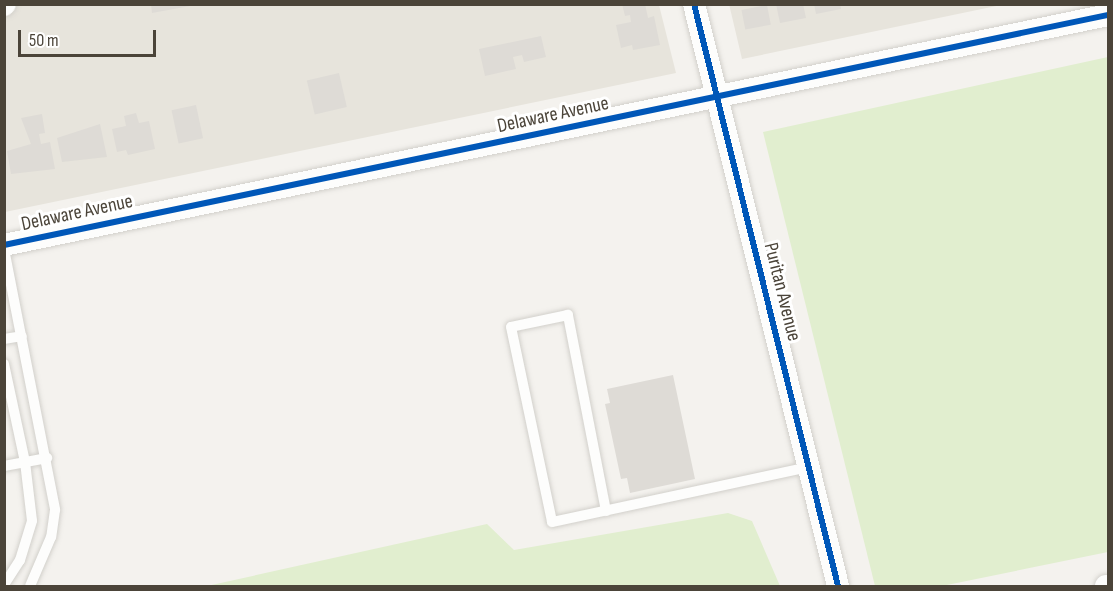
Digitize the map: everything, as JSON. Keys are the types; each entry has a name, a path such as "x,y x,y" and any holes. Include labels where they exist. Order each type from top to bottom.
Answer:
{"street":[{"name":"Puritan Avenue","path":"694,4 838,586"},
{"name":"Delaware Avenue","path":"4,247 1108,15"}],"lane":[{"path":"4,247 56,510 51,537 30,586"},
{"path":"606,511 568,315 511,327 552,522 606,511 809,467"},
{"path":"4,339 22,336"},
{"path":"4,364 25,462 32,521 20,560 4,585"},
{"path":"4,466 47,458"}],"shaded area":[{"path":"729,4 1001,5 742,59"},
{"path":"5,5 659,5 676,73 5,212"}],"green space":[{"path":"1108,57 1108,552 942,586 875,586 763,132"},
{"path":"728,513 752,521 780,586 207,586 487,524 514,550"}],"building":[{"path":"151,4 190,4 190,6 152,13"},
{"path":"622,4 645,4 648,18 654,16 660,45 633,50 632,45 621,48 616,25 631,22 630,15 625,16"},
{"path":"776,4 803,4 806,18 780,23"},
{"path":"814,4 840,4 841,9 816,14"},
{"path":"767,5 771,25 745,30 741,10"},
{"path":"541,36 546,57 524,62 522,55 513,57 516,69 485,76 479,49"},
{"path":"339,73 347,107 315,115 307,80"},
{"path":"196,105 203,138 179,143 172,110"},
{"path":"136,113 139,123 149,121 155,149 128,155 126,150 117,152 112,129 126,126 124,116"},
{"path":"42,114 45,133 39,134 41,144 50,142 55,169 11,174 7,151 31,144 21,118"},
{"path":"100,124 107,157 62,162 57,138"},
{"path":"673,375 695,479 630,493 627,478 621,479 605,404 610,403 607,389"}],"cycle path":[{"path":"694,4 838,586"},
{"path":"4,245 1108,15"}]}
